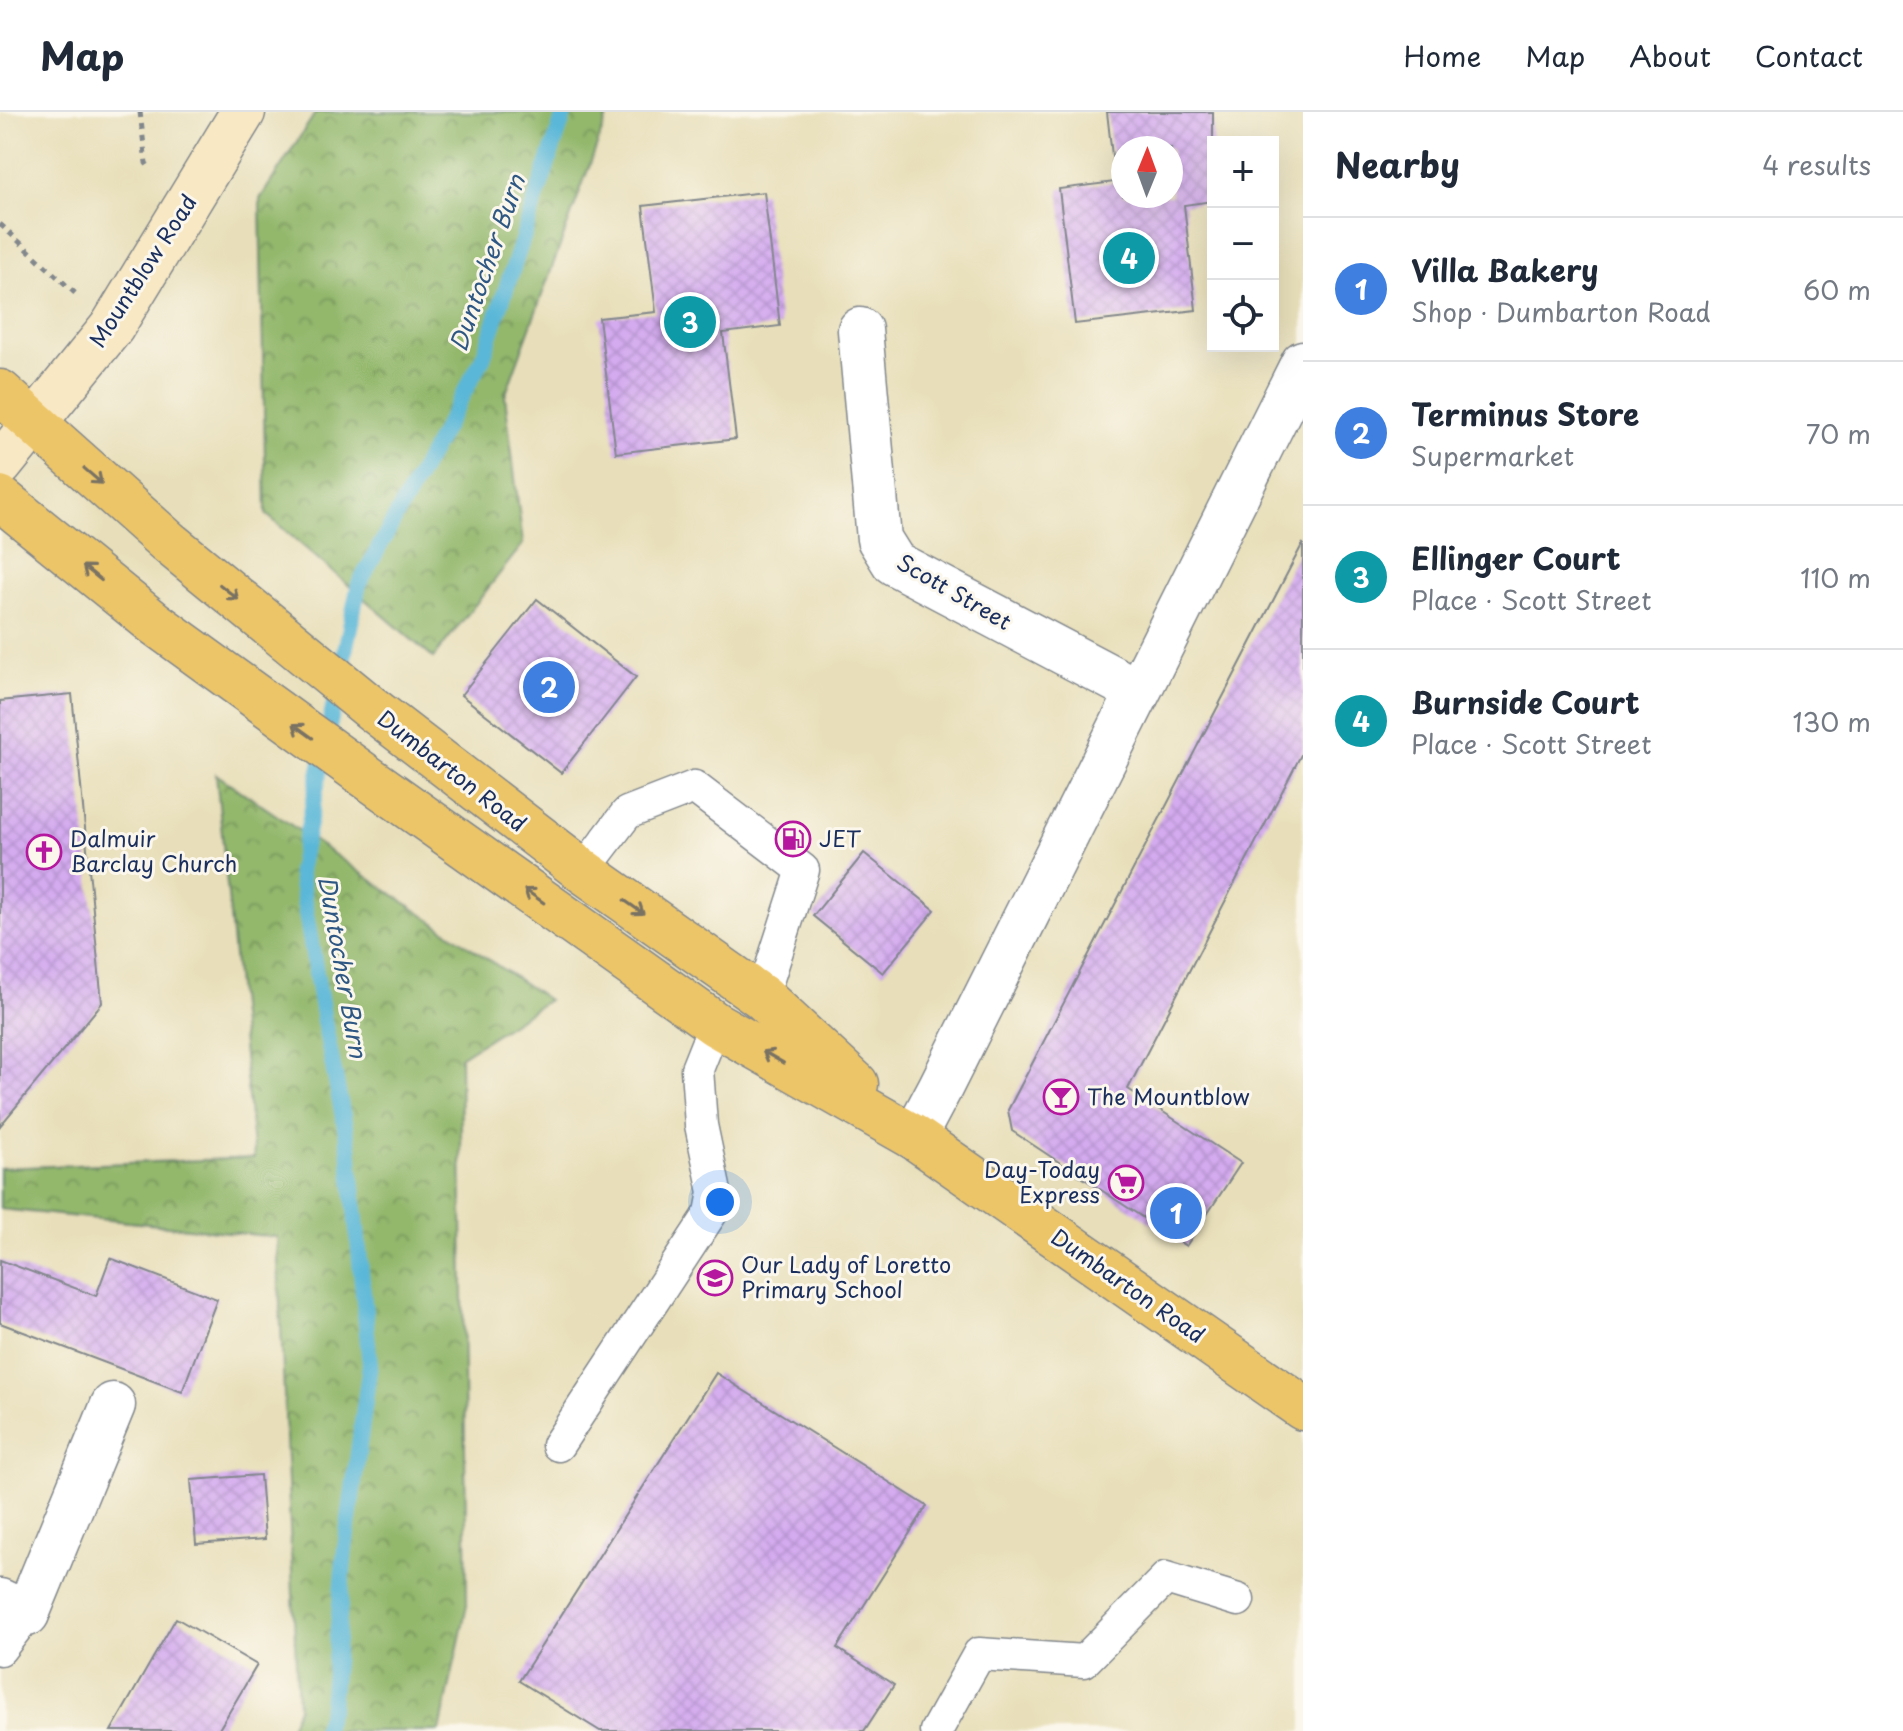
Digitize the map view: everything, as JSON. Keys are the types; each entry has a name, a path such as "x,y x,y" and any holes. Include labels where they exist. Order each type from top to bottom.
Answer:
{"main road":[{"name":"Dumbarton Road","path":"0,392 168,542 371,708 583,871 762,997 914,1137"},
{"name":"Dumbarton Road","path":"0,498 153,622 715,1024 914,1137 1303,1408"}],"street":[{"name":"Mountblow Road","path":"0,465 112,327 243,112"},
{"name":"Scott Street","path":"860,330 879,539 894,563 1137,691"},
{"path":"914,1137 1303,363"},
{"path":"14,1607 113,1405"}],"lane":[{"path":"583,871 627,813 694,787 803,870 762,997"},
{"path":"558,1445 711,1213 715,1192 701,1125 697,1069 715,1024"},
{"path":"936,1731 979,1654 1084,1661 1166,1578 1238,1600"},
{"path":"0,1649 14,1607"}],"path":[{"path":"0,224 112,327"}],"green space":[{"path":"316,112 609,112 505,396 523,544 433,658 266,514 260,199"},
{"path":"216,774 548,1000 460,1057 467,1605 440,1731 288,1731 298,1708 277,1237 0,1209 0,1168 254,1158"}],"building":[{"path":"1107,112 1213,112 1213,136 1207,136 1207,202 1184,205 1196,310 1075,324 1059,189 1111,182 1111,208 1183,208 1183,136 1111,136 1111,147"},
{"path":"764,192 780,326 723,333 736,439 616,453 599,318 656,312 643,206"},
{"path":"1303,543 1303,751 1128,1089 1241,1163 1186,1246 1012,1131 1008,1110"},
{"path":"537,599 636,677 561,773 461,695"},
{"name":"Dalmuir Barclay Church","path":"72,694 102,1003 0,1126 0,701"},
{"path":"864,853 935,910 883,973 813,916"},
{"path":"110,1258 217,1299 182,1392 0,1323 0,1260 96,1296"},
{"path":"716,1373 927,1506 837,1648 894,1685 864,1731 600,1731 519,1681"},
{"path":"260,1475 265,1539 196,1544 191,1480"},
{"path":"176,1618 257,1665 218,1731 111,1731"}],"waterway":[{"name":"Duntocher Burn","path":"323,1731 331,1706 345,1549 370,1364 349,1147 299,871 359,584 483,358 565,112"}],"place":[{"name":"Burnside Court","path":"1129,258"},
{"name":"Ellinger Court","path":"690,322"},
{"name":"Terminus Store","path":"549,687"},
{"name":"JET","path":"793,839"},
{"name":"Dalmuir Barclay Church","path":"44,852"},
{"name":"The Mountblow","path":"1061,1097"},
{"name":"Day-Today Express","path":"1126,1183"},
{"name":"Villa Bakery","path":"1176,1213"},
{"name":"Our Lady of Loretto Primary School","path":"715,1278"}]}
